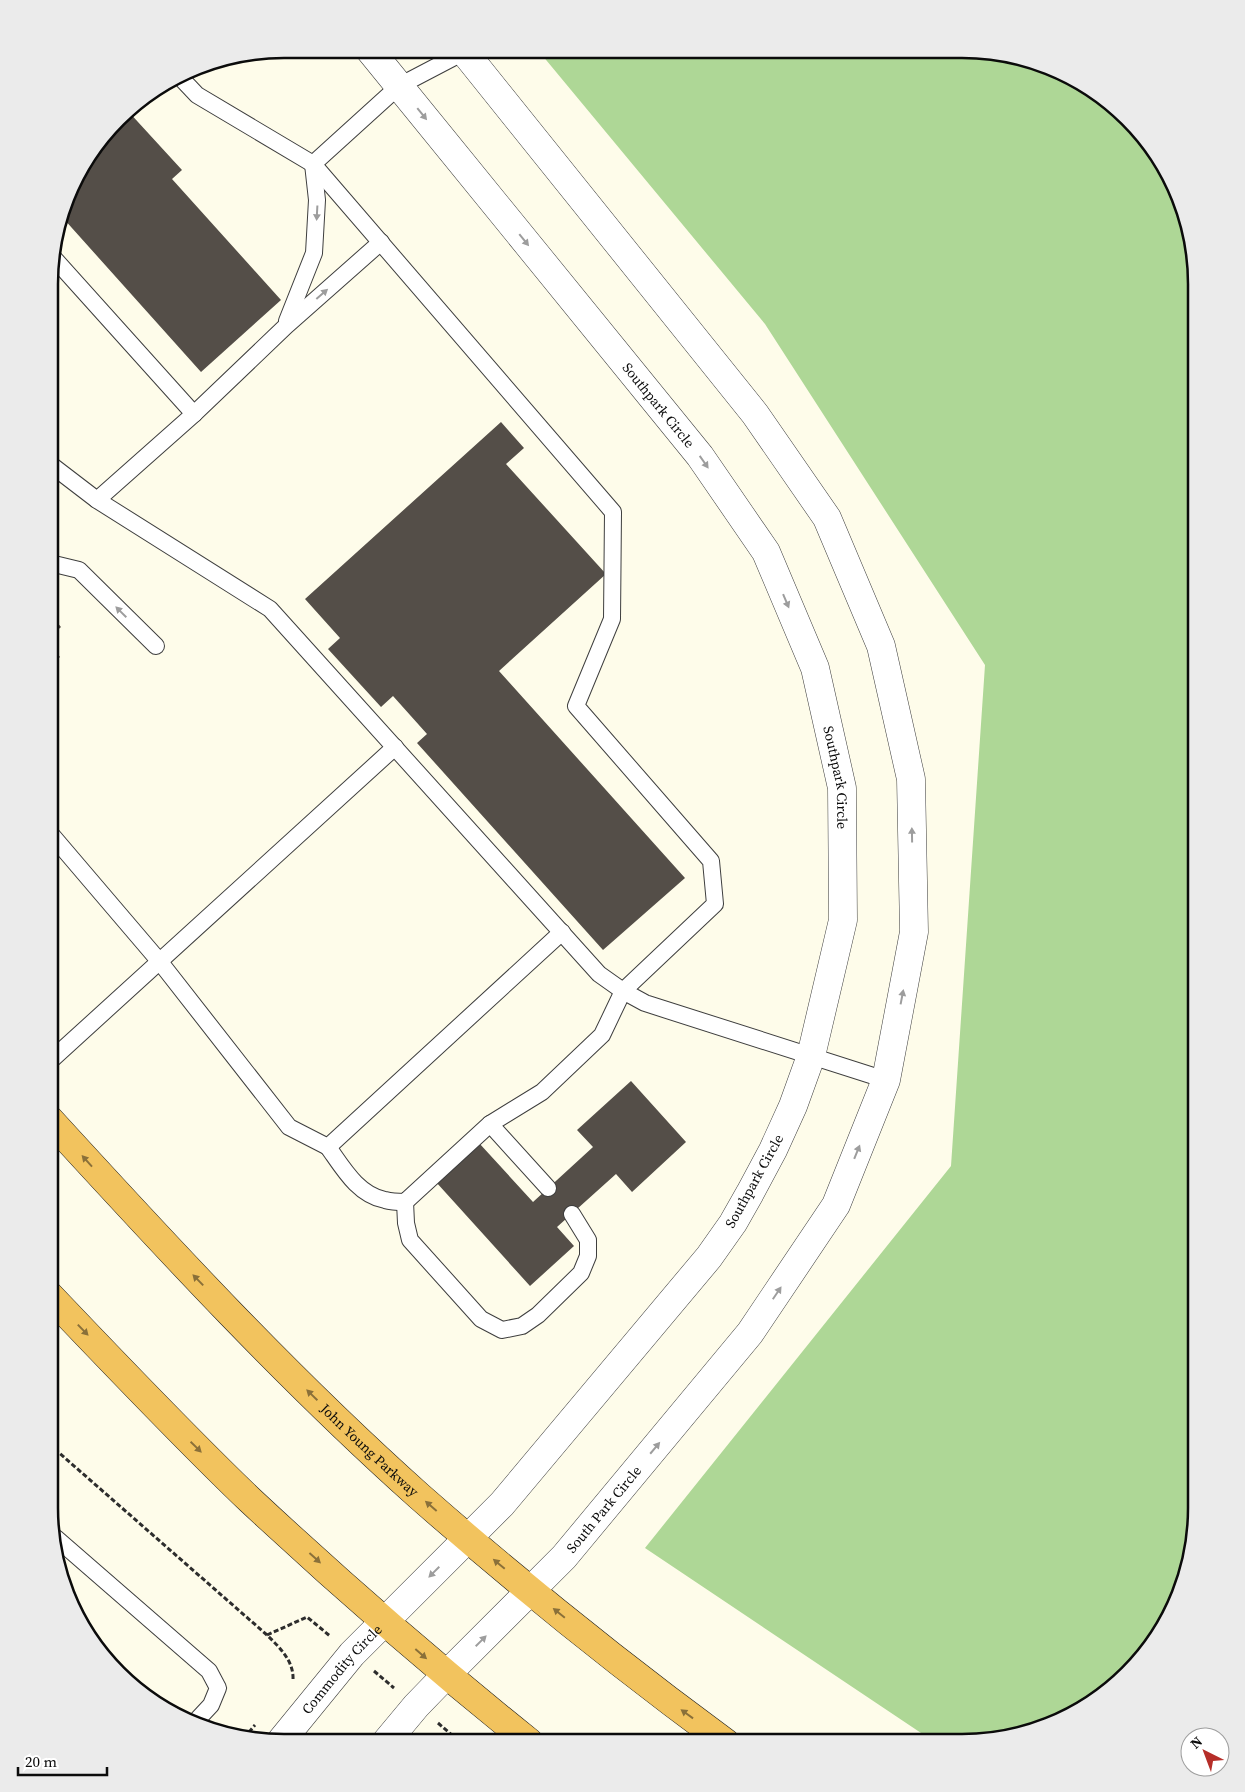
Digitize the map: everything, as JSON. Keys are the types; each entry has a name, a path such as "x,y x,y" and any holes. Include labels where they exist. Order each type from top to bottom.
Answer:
{"highway":[{"name":"John Young Parkway","path":"58,1129 145,1225 312,1395 418,1495 530,1590 651,1687 714,1734"},
{"path":"58,1304 177,1428 244,1493 384,1622 519,1734"}],"street":[{"name":"Southpark Circle","path":"376,58 700,456 766,552 815,668 842,788 843,920 811,1056 793,1106 773,1150 723,1237 678,1296 514,1489 468,1538"},
{"path":"469,58 755,414 827,518 881,646 911,779 914,932 886,1080"},
{"name":"South Park Circle","path":"446,1675 564,1557 750,1333 836,1205 886,1080"},
{"path":"384,1622 468,1538"},
{"name":"Commodity Circle","path":"287,1734 352,1654 384,1622"},
{"path":"393,1734 446,1675"}],"lane":[{"path":"313,164 399,86 449,58"},
{"path":"58,842 160,962 289,1127 328,1147 353,1182 366,1192 384,1200 405,1202 490,1124 542,1092 602,1035 623,991 715,904 712,862 576,706 612,619 614,512 313,164 197,95 184,81"},
{"path":"286,326 314,254 317,200 313,164"},
{"path":"97,500 194,414 286,326 380,242"},
{"path":"58,263 194,414"},
{"path":"58,470 97,500 270,609 599,974 623,991 645,1003 886,1080"},
{"path":"58,565 79,570 156,646"},
{"path":"58,1055 395,747"},
{"path":"328,1147 562,932"},
{"path":"490,1124 548,1188"},
{"path":"405,1202 406,1223 410,1240 481,1319 502,1330 522,1326 538,1315 581,1274 588,1256 588,1240 572,1214"},
{"path":"60,1541 209,1671 218,1688 211,1705 199,1718"}],"path":[{"path":"58,1452 267,1635 288,1659 294,1678 292,1684"},
{"path":"267,1635 307,1617 450,1734"},
{"path":"249,1732 256,1724"}],"green space":[{"path":"544,58 976,58 991,59 1034,69 1074,88 1099,104 1141,146 1164,184 1176,211 1186,254 1188,284 1188,1508 1186,1538 1176,1581 1157,1622 1141,1646 1111,1678 1087,1696 1048,1717 1020,1727 991,1733 923,1734 645,1548 951,1166 985,665 765,324"}],"building":[{"path":"132,116 182,170 172,179 281,300 201,372 66,221 88,170 104,146"},
{"path":"501,422 524,448 506,464 606,574 499,671 685,878 603,950 417,743 427,734 393,696 381,707 328,649 340,638 305,599"},
{"path":"631,1081 686,1142 632,1192 616,1174 557,1227 574,1246 530,1286 436,1182 479,1143 533,1202 593,1147 577,1130"}]}
